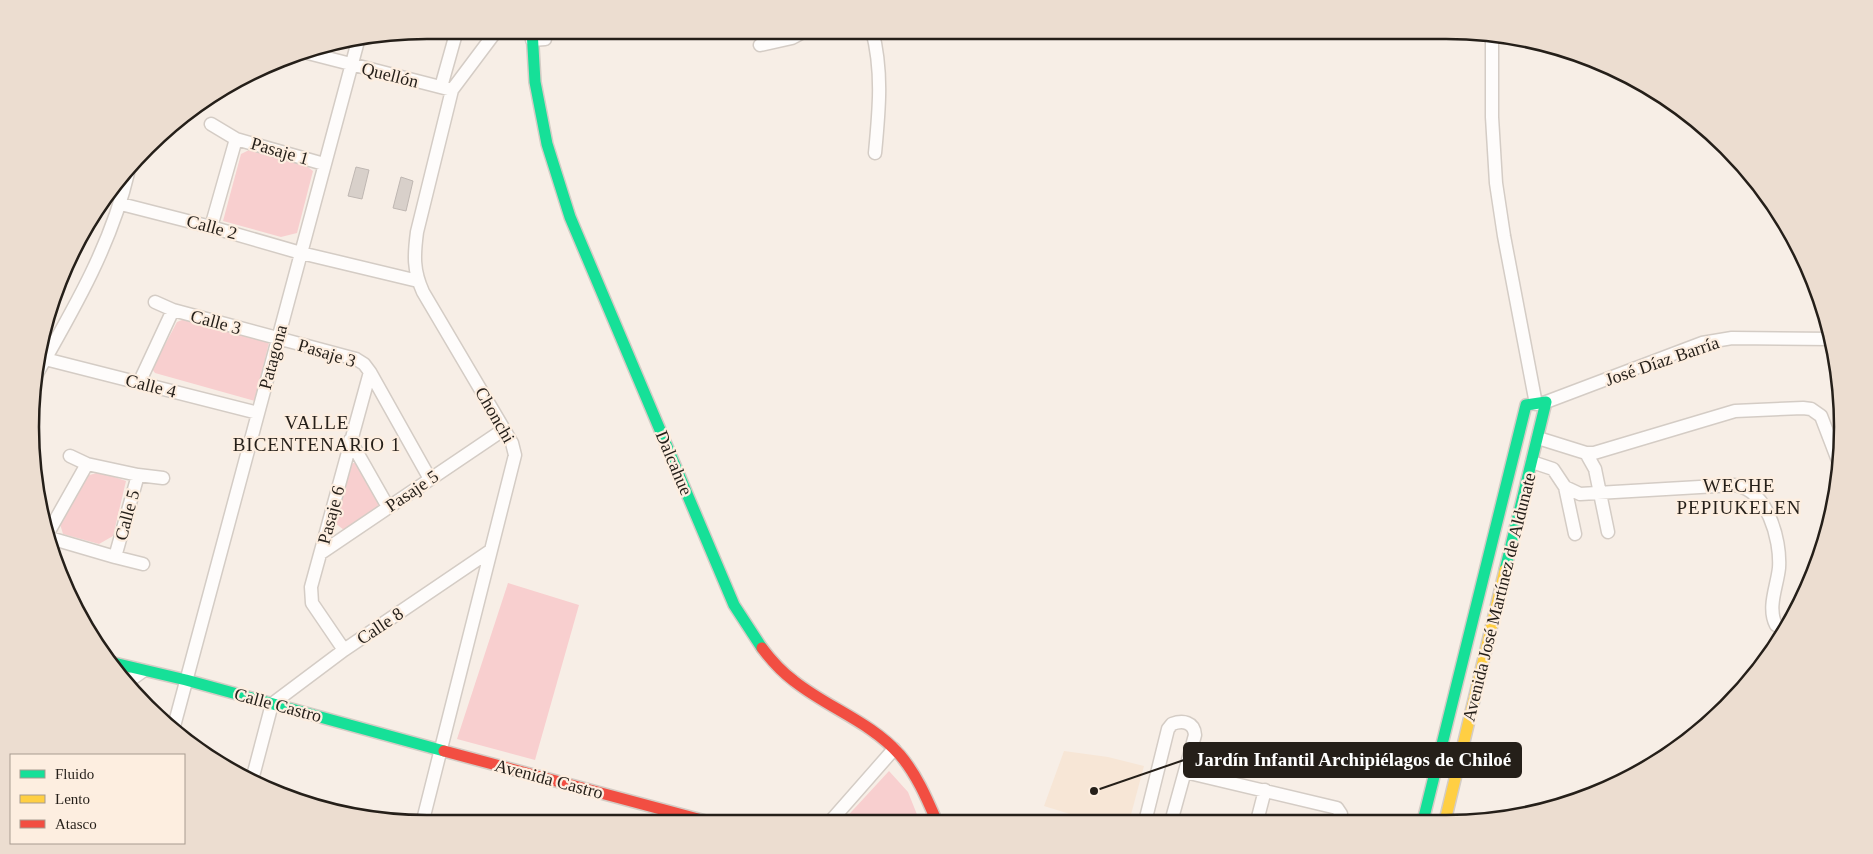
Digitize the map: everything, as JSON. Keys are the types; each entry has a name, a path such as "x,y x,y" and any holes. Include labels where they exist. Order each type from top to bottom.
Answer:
{"street":[{"path":"447,89 455,39"},
{"name":"Chonchi","path":"424,815 515,455 515,449 418,281 415,269 417,232 447,89 489,39"},
{"name":"Dalcahue","path":"532,39 535,82 547,144 570,217 734,605 750,632 769,657 794,682 867,726 894,749 922,786 934,815"},
{"path":"760,45 784,39"},
{"path":"874,39 878,55 880,88 874,153"},
{"path":"1492,42 1492,117 1496,183 1504,236 1536,404"},
{"name":"Patagona","path":"175,722 357,45"},
{"name":"Quellón","path":"316,55 447,89"},
{"path":"211,124 236,139"},
{"name":"Pasaje 1","path":"211,227 236,139 324,164"},
{"path":"45,359 97,261 121,204 126,182"},
{"name":"Calle 2","path":"121,204 301,253 418,281"},
{"path":"155,302 173,310"},
{"name":"Calle 3","path":"139,383 173,310 278,338"},
{"name":"Pasaje 3","path":"278,338 356,358 364,364 430,479"},
{"name":"José Díaz Barría","path":"1536,404 1702,344 1732,338 1824,339"},
{"name":"Calle 4","path":"45,359 258,413"},
{"name":"Pasaje 6","path":"344,650 312,603 311,587 370,372"},
{"name":"Avenida José Martínez de Aldunate","path":"1447,815 1538,438 1536,404"},
{"name":"Avenida José Martínez de Aldunate","path":"1425,815 1536,404"},
{"path":"1538,438 1590,453 1735,411 1803,408 1811,409 1821,416 1833,446"},
{"name":"Pasaje 5","path":"321,553 503,430"},
{"path":"350,440 388,507"},
{"path":"1590,453 1608,532"},
{"name":"Calle 5","path":"56,540 115,557 138,475 87,464 70,456"},
{"path":"1532,462 1553,469 1565,487 1575,534"},
{"path":"52,526 87,464"},
{"path":"138,475 163,478"},
{"path":"1565,487 1580,494 1744,487 1753,494 1766,511 1777,544 1779,569 1772,611 1776,625 1779,627"},
{"name":"Calle 8","path":"272,704 344,650 490,551"},
{"path":"115,557 142,564"},
{"name":"Calle Castro","path":"120,665 186,680 442,751"},
{"path":"132,679 143,671"},
{"path":"254,774 272,704"},
{"path":"1147,815 1168,729 1172,724 1179,721 1191,724 1195,735 1173,815"},
{"path":"836,815 894,749"},
{"name":"Avenida Castro","path":"442,751 683,815"},
{"path":"1185,772 1337,808 1342,815"},
{"path":"1259,815 1265,790"}],"shaded area":[{"path":"253,148 304,164 313,171 297,233 281,237 223,221 241,154"},
{"path":"187,318 270,338 255,401 155,373 152,369 177,322"},
{"path":"356,462 380,500 377,509 344,530 335,523 351,464"},
{"path":"100,472 126,481 113,536 99,544 63,534 60,524 86,476"},
{"path":"508,583 579,605 535,760 457,739"},
{"path":"1064,751 1108,757 1144,766 1131,815 1073,815 1044,806"},
{"path":"889,771 908,792 917,815 848,815"}],"building":[{"path":"356,167 369,170 362,199 348,196"},
{"path":"401,177 413,181 406,211 393,208"}],"traffic: fast":[{"path":"533,39 535,82 547,144 570,217 734,605 762,648"},
{"path":"1424,815 1526,405 1546,402 1505,570"},
{"path":"120,664 186,680 444,751"}],"traffic: slow":[{"path":"1446,815 1505,570"}],"traffic: jam":[{"path":"762,648 785,674 807,691 863,724 889,743 912,771 934,815"},
{"path":"444,751 683,815"}],"place":[{"name":"Jardín Infantil Archipiélagos de Chiloé","path":"1094,791"}],"district":[{"name":"VALLE BICENTENARIO 1","path":"317,433"},
{"name":"WECHE PEPIUKELEN","path":"1739,496"}]}
